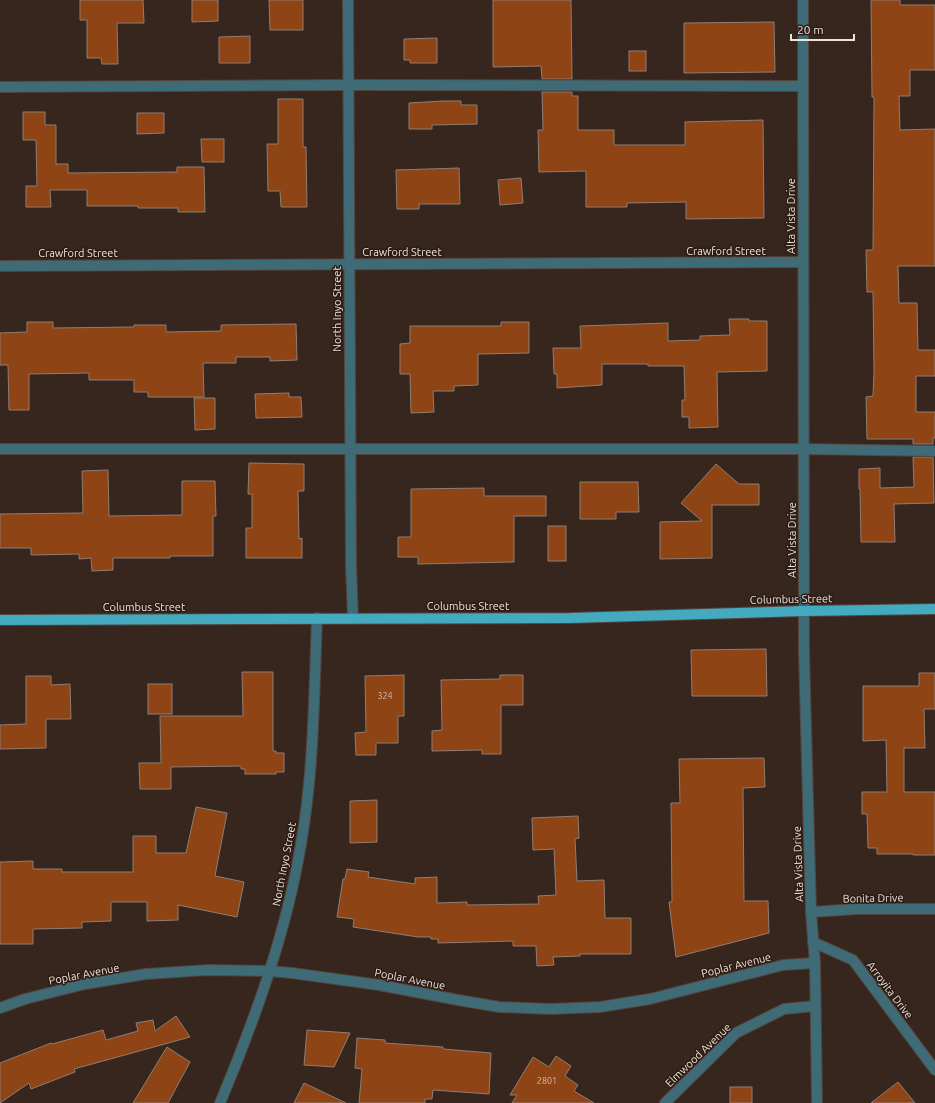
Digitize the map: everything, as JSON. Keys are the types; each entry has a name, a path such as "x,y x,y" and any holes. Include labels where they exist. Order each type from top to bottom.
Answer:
{"main road":[{"name":"Columbus Street","path":"0,620 570,618 804,611 935,609"}],"street":[{"name":"North Inyo Street","path":"348,0 350,449 353,618"},
{"name":"Alta Vista Drive","path":"803,0 804,611 811,912 815,964 817,1103"},
{"path":"0,87 348,85 803,86"},
{"name":"Crawford Street","path":"0,266 803,262"},
{"path":"0,449 803,449 935,451"},
{"name":"North Inyo Street","path":"220,1103 246,1040 270,971 289,905 301,844 308,790 314,720 317,618"},
{"name":"Bonita Drive","path":"811,912 857,909 935,909"},
{"name":"Arroyita Drive","path":"813,942 852,960 935,1070"},
{"name":"Poplar Avenue","path":"0,1008 25,999 85,984 146,974 208,970 270,971 379,985 499,1007 550,1010 600,1007 650,999 783,965 815,964"},
{"name":"Elmwood Avenue","path":"666,1103 736,1032 784,1009 815,1006"}],"building":[{"path":"80,0 143,0 144,23 117,23 118,64 102,64 101,58 87,58 87,20 80,20"},
{"path":"192,0 218,0 218,21 192,22"},
{"path":"269,0 303,0 303,30 270,30"},
{"path":"493,0 571,0 572,79 542,79 541,66 493,67"},
{"path":"871,0 900,0 900,5 935,5 935,70 910,70 910,96 899,96 900,130 935,129 935,266 898,266 899,303 917,303 918,350 935,350 935,376 916,376 916,412 935,412 935,438 933,438 933,444 913,444 913,439 867,439 866,397 873,396 874,371 873,292 867,292 866,250 873,250 874,97 872,97"},
{"path":"774,22 775,72 684,73 684,23"},
{"path":"250,36 250,63 219,63 219,37"},
{"path":"437,38 437,63 410,63 410,60 404,60 404,39"},
{"path":"629,51 646,51 646,71 629,71"},
{"path":"542,92 572,92 572,96 578,96 578,130 614,130 614,145 685,145 685,122 763,120 764,218 686,219 686,202 627,203 627,207 586,207 586,171 539,172 538,130 543,130"},
{"path":"278,99 303,99 303,147 306,147 307,207 281,207 280,191 268,191 267,144 278,144"},
{"path":"461,101 461,105 477,105 477,124 432,125 432,129 409,129 409,103"},
{"path":"23,112 45,112 45,125 56,125 56,164 68,164 68,173 177,172 177,167 204,167 205,212 178,212 178,208 87,206 87,190 50,190 51,207 26,207 26,186 37,186 36,140 23,140"},
{"path":"137,113 164,113 164,133 137,134"},
{"path":"201,139 224,139 224,162 202,162"},
{"path":"459,168 460,204 419,204 419,209 397,209 396,170"},
{"path":"521,178 523,203 500,205 498,180"},
{"path":"729,319 767,321 767,371 717,372 718,427 689,428 689,417 682,417 682,400 685,400 684,366 602,364 602,385 557,388 557,374 554,374 553,348 581,348 580,326 668,323 668,341 700,340 700,336 730,335"},
{"path":"27,322 53,322 53,328 166,325 166,332 221,331 221,325 296,324 297,360 270,361 270,357 236,357 236,363 203,363 204,397 148,397 148,392 134,392 134,380 89,380 89,373 29,374 29,410 9,410 8,365 0,365 0,333 27,332"},
{"path":"501,322 529,322 529,353 478,354 478,385 454,386 454,391 433,391 434,412 411,413 410,374 400,374 400,344 410,343 410,326 501,326"},
{"path":"289,393 289,397 301,397 302,417 256,418 255,394"},
{"path":"194,398 215,398 215,429 195,430"},
{"path":"913,457 933,457 934,503 894,504 895,542 861,542 859,469 880,468 880,488 914,487"},
{"path":"249,463 304,464 304,491 298,491 299,539 302,538 302,558 246,558 246,528 252,528 252,494 248,494"},
{"path":"716,464 739,484 759,484 759,505 712,505 712,558 660,559 660,522 702,521 681,503"},
{"path":"108,470 109,516 182,515 182,481 215,481 216,516 213,516 213,556 113,558 113,570 92,571 91,558 79,559 79,554 31,555 31,548 0,548 0,514 83,513 82,471"},
{"path":"580,482 638,482 639,512 616,512 616,519 580,519"},
{"path":"484,488 484,496 546,496 546,516 514,516 514,562 418,564 418,557 398,557 398,537 411,537 411,489"},
{"path":"548,526 566,526 566,561 548,561"},
{"path":"766,649 767,696 692,696 691,650"},
{"path":"242,672 273,672 273,751 276,751 276,753 284,753 284,772 276,772 276,774 245,774 245,769 241,769 241,766 171,767 171,789 140,789 139,763 161,763 160,716 243,716"},
{"path":"919,673 935,673 935,709 924,709 925,748 904,748 904,792 935,792 935,855 877,854 877,848 868,848 867,814 862,814 862,792 887,792 886,740 863,741 863,686 919,686"},
{"path":"404,675 404,716 398,716 398,743 376,743 376,755 356,755 355,733 366,732 365,676"},
{"path":"500,675 523,675 523,705 501,705 501,754 482,754 482,750 432,751 432,731 442,730 441,680 500,679"},
{"path":"26,676 51,676 51,685 70,684 71,719 46,719 46,748 0,749 0,725 26,724"},
{"path":"148,684 172,684 172,714 148,714"},
{"path":"764,758 765,787 743,788 744,901 768,901 769,933 676,957 669,902 672,902 671,803 680,803 679,759"},
{"path":"377,800 377,842 350,843 350,801"},
{"path":"196,807 227,813 215,876 244,882 237,917 178,905 178,920 147,921 147,902 111,902 111,921 82,922 82,928 33,929 33,944 0,944 0,862 33,861 33,869 62,869 62,872 133,872 133,836 156,836 156,853 186,853"},
{"path":"578,816 579,838 575,839 577,881 604,880 605,918 631,918 631,954 580,954 580,956 553,957 554,965 537,966 536,946 513,946 513,941 438,943 438,939 431,939 431,937 418,937 353,927 354,919 337,917 343,879 345,879 347,869 369,872 368,877 415,884 415,878 437,877 437,903 467,902 467,905 539,904 538,896 556,895 554,849 533,850 532,818"},
{"path":"176,1016 190,1037 74,1069 75,1072 31,1089 29,1083 0,1103 0,1063 51,1043 52,1044 103,1030 106,1040 138,1031 136,1023 153,1020 155,1031"},
{"path":"307,1030 350,1033 334,1067 304,1065"},
{"path":"357,1038 385,1040 385,1043 443,1047 443,1049 491,1053 489,1094 433,1090 432,1099 425,1099 425,1103 359,1103 362,1069 355,1068"},
{"path":"167,1047 190,1062 168,1103 133,1103"},
{"path":"556,1056 571,1066 565,1076 578,1085 574,1091 594,1103 512,1103 517,1095 510,1095 533,1057 549,1067"},
{"path":"898,1082 915,1103 871,1103"},
{"path":"304,1083 346,1103 294,1103"},
{"path":"730,1087 752,1087 752,1103 730,1103"}]}
